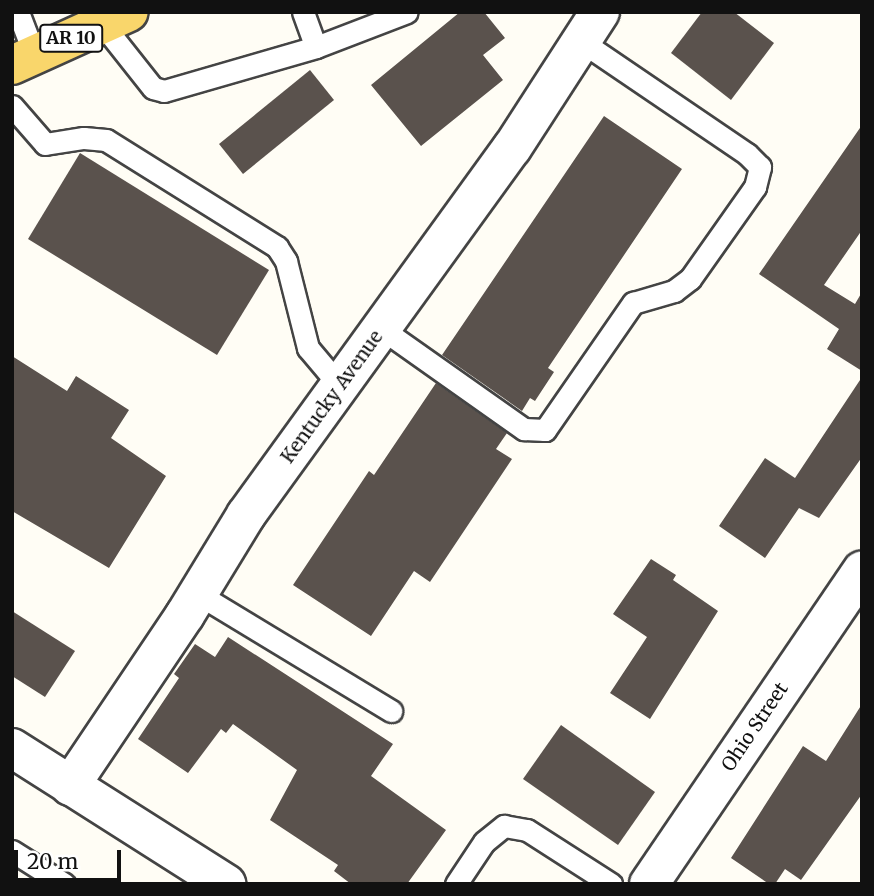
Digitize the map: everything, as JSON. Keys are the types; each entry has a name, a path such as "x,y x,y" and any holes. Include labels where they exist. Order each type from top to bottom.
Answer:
{"main road":[{"name":"AR 10","path":"23,60 116,18"}],"street":[{"name":"Kentucky Avenue","path":"70,786 198,594 246,515 382,329 591,27"},
{"name":"Ohio Street","path":"649,884 862,571"},
{"path":"12,748 226,884"}],"lane":[{"path":"18,12 23,60"},
{"path":"303,12 316,47"},
{"path":"116,18 157,91 316,47 407,12"},
{"path":"382,329 524,429 545,430 633,303 674,291 690,279 755,187 760,167 747,154 591,27"},
{"path":"12,106 45,144 84,138 106,140 278,247 286,261 308,348 341,386"},
{"path":"198,594 391,711"},
{"path":"456,884 484,842 504,826 527,830 611,884"},
{"path":"12,851 64,884"}],"building":[{"path":"460,12 484,12 505,38 483,55 503,80 421,146 371,85"},
{"path":"702,12 734,12 774,43 731,100 671,53"},
{"path":"310,70 334,100 243,174 219,144"},
{"path":"604,116 682,169 548,368 554,372 535,401 530,398 522,411 442,355"},
{"path":"862,125 862,230 824,285 855,304 862,292 862,371 827,349 839,329 759,274"},
{"path":"80,153 269,270 217,355 28,239"},
{"path":"12,356 67,391 76,376 129,410 111,438 166,476 109,568 12,511"},
{"path":"862,377 862,457 819,518 799,508 765,558 719,526 765,458 795,478"},
{"path":"436,383 507,433 496,449 512,459 430,582 414,571 371,636 293,585 369,471 374,475"},
{"path":"651,559 676,575 673,580 718,611 650,719 610,693 647,637 613,614"},
{"path":"12,611 75,651 45,697 12,676"},
{"path":"228,637 393,744 371,776 446,830 407,884 351,884 334,871 338,865 270,820 297,770 233,724 226,733 221,729 188,773 138,739 179,678 174,674 195,644 215,657"},
{"path":"862,704 862,794 801,880 785,869 775,884 769,884 731,858 803,746 826,761"},
{"path":"561,725 655,792 618,845 523,779"}]}
